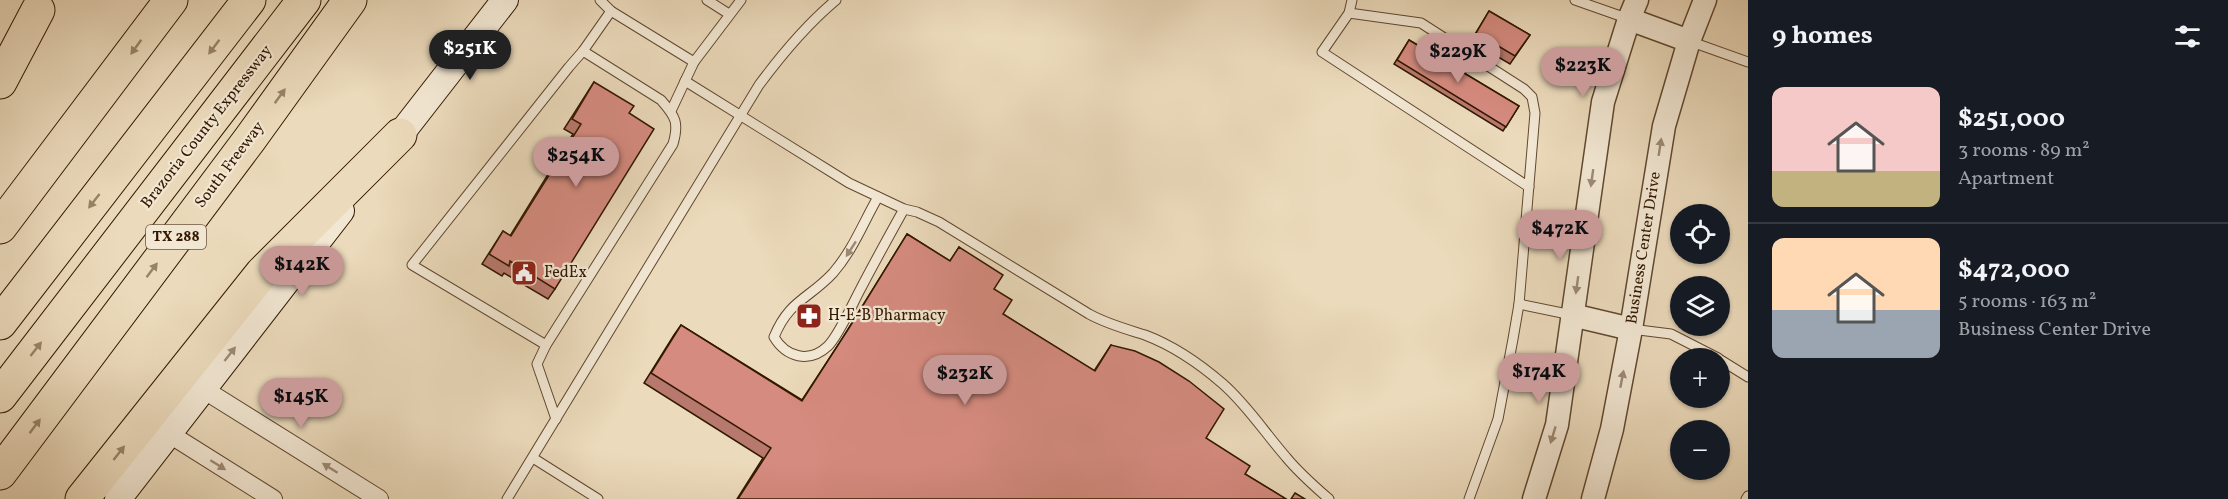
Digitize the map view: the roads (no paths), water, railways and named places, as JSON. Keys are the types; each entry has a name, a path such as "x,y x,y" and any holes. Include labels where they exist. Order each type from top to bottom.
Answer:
{"highway":[{"path":"0,227 171,0"},
{"path":"0,323 249,0"},
{"name":"Brazoria County Expressway","path":"0,396 304,0"},
{"name":"South Freeway","path":"0,473 350,0"},
{"path":"0,82 42,5"},
{"path":"82,499 262,273 400,135"}],"main road":[{"path":"118,499 505,0"},
{"path":"0,59 42,5"}],"street":[{"name":"Business Center Drive","path":"1593,499 1612,429 1631,329 1664,126 1689,41 1705,0"},
{"path":"1534,499 1557,425 1603,102 1633,9 1689,41"},
{"path":"1572,315 1631,329"},
{"path":"203,389 379,499"},
{"path":"168,433 273,499"}],"lane":[{"path":"600,0 611,11 694,62"},
{"path":"707,0 729,14"},
{"path":"671,111 694,62 741,0"},
{"path":"507,499 759,85 786,49 815,18 836,0"},
{"path":"1352,0 1349,13 1322,52 1529,187"},
{"path":"1575,0 1633,9"},
{"path":"546,345 412,264 584,51 611,11"},
{"path":"1349,13 1421,23 1524,89 1532,97 1535,113 1519,304 1498,419 1469,499"},
{"path":"1689,41 1748,62"},
{"path":"556,419 537,364 546,345 673,144 677,129 671,111 661,100 584,51"},
{"path":"685,81 849,183 904,209 939,222 1109,325 1146,336 1174,348 1224,384 1242,402 1287,459 1308,482 1329,499"},
{"path":"878,197 860,235 845,258 821,284 795,303 784,315 774,336 781,348 796,355 811,357 828,346 849,312 904,209"},
{"path":"1519,304 1572,315"},
{"path":"1631,329 1671,334 1697,348"},
{"path":"1730,364 1747,372"},
{"path":"532,458 598,499"}],"place":[{"name":"FedEx","path":"524,273"},
{"name":"H-E-B Pharmacy","path":"809,316"}]}
